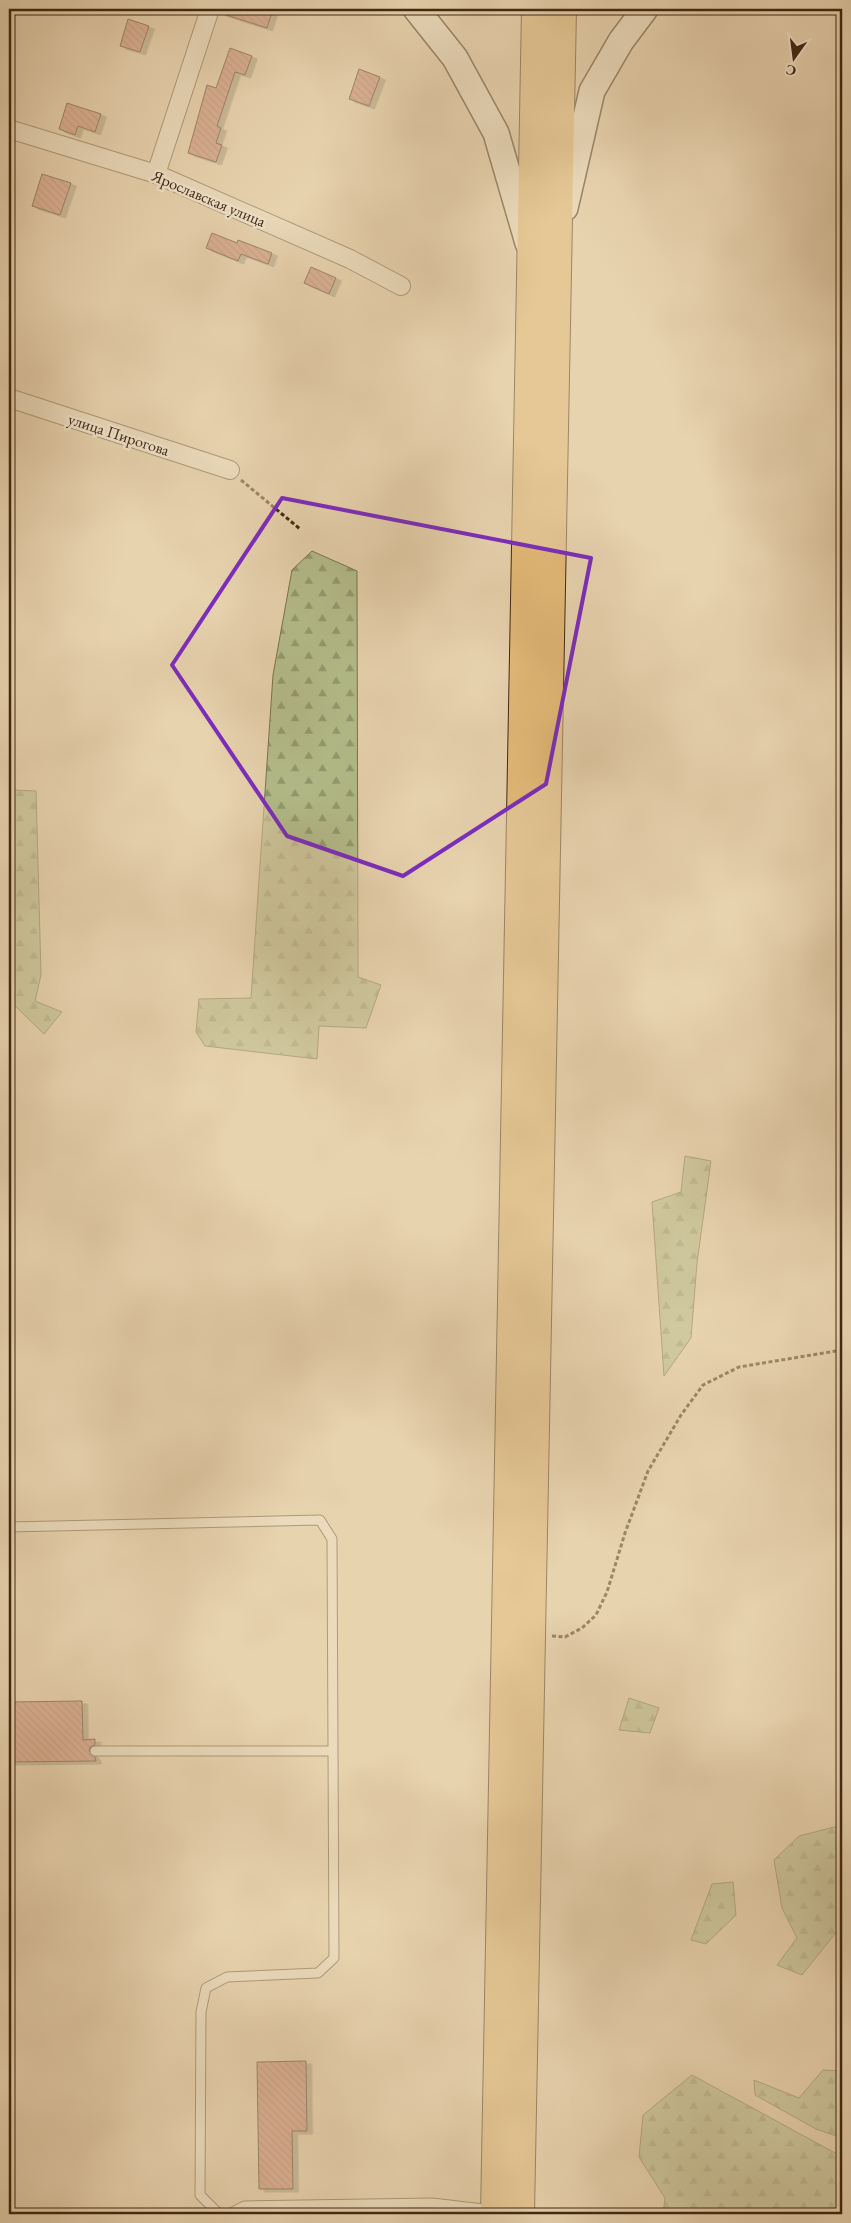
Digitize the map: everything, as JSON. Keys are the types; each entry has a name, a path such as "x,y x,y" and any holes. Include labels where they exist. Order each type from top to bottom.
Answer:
{"highway":[{"path":"503,2213 536,9"},
{"path":"503,2213 530,1634 562,9"}],"main road":[{"path":"416,9 455,58 496,133 532,254"},
{"path":"558,237 592,91 621,41 645,9"}],"street":[{"path":"156,174 210,9"},
{"name":"Ярославская улица","path":"9,129 156,174 350,259 401,286"},
{"name":"улица Пирогова","path":"9,398 230,470"}],"lane":[{"path":"9,1527 320,1520 332,1539 334,1958 318,1973 227,1977 206,1988 201,2012 200,2194 219,2214"},
{"path":"95,1752 333,1751"},
{"path":"229,2214 244,2206 422,2203 503,2213"}],"path":[{"path":"230,470 300,529"},
{"path":"530,1634 565,1637 582,1628 596,1615 607,1592 625,1532 648,1471 681,1415 703,1385 739,1367 842,1350"}],"highlighted area":[{"path":"282,498 591,558 546,784 403,876 287,836 172,665"}],"green space":[{"path":"312,551 357,571 358,977 381,985 366,1028 319,1026 317,1059 205,1046 196,1032 199,999 251,998 273,675 292,570"},
{"path":"13,790 36,791 41,975 35,1001 62,1012 44,1034 10,1001"},
{"path":"685,1156 711,1161 697,1263 691,1338 664,1376 652,1202 681,1192"},
{"path":"629,1698 659,1708 650,1733 619,1730"},
{"path":"842,1825 842,1925 802,1975 777,1965 797,1938 782,1908 774,1860 799,1836"},
{"path":"733,1882 736,1915 706,1944 691,1940 712,1884"},
{"path":"823,2070 842,2071 842,2138 816,2129 755,2095 754,2080 799,2098"},
{"path":"692,2075 835,2153 842,2154 842,2214 663,2214 665,2198 639,2157 643,2115"}],"building":[{"path":"220,9 273,9 267,28 220,13"},
{"path":"128,19 149,26 140,52 120,46"},
{"path":"230,48 252,56 245,75 235,72 217,126 221,128 216,143 222,145 216,162 188,153 207,85 216,88"},
{"path":"359,69 380,77 369,106 349,99"},
{"path":"67,103 101,114 95,132 78,126 75,135 59,129"},
{"path":"42,174 71,183 60,215 32,206"},
{"path":"212,233 237,243 238,240 272,253 268,264 241,254 238,261 206,248"},
{"path":"311,267 336,278 329,294 304,283"},
{"path":"82,1701 83,1740 95,1739 95,1745 90,1747 89,1751 96,1761 9,1762 9,1702"},
{"path":"306,2061 307,2131 292,2131 293,2189 259,2189 257,2062"}]}
